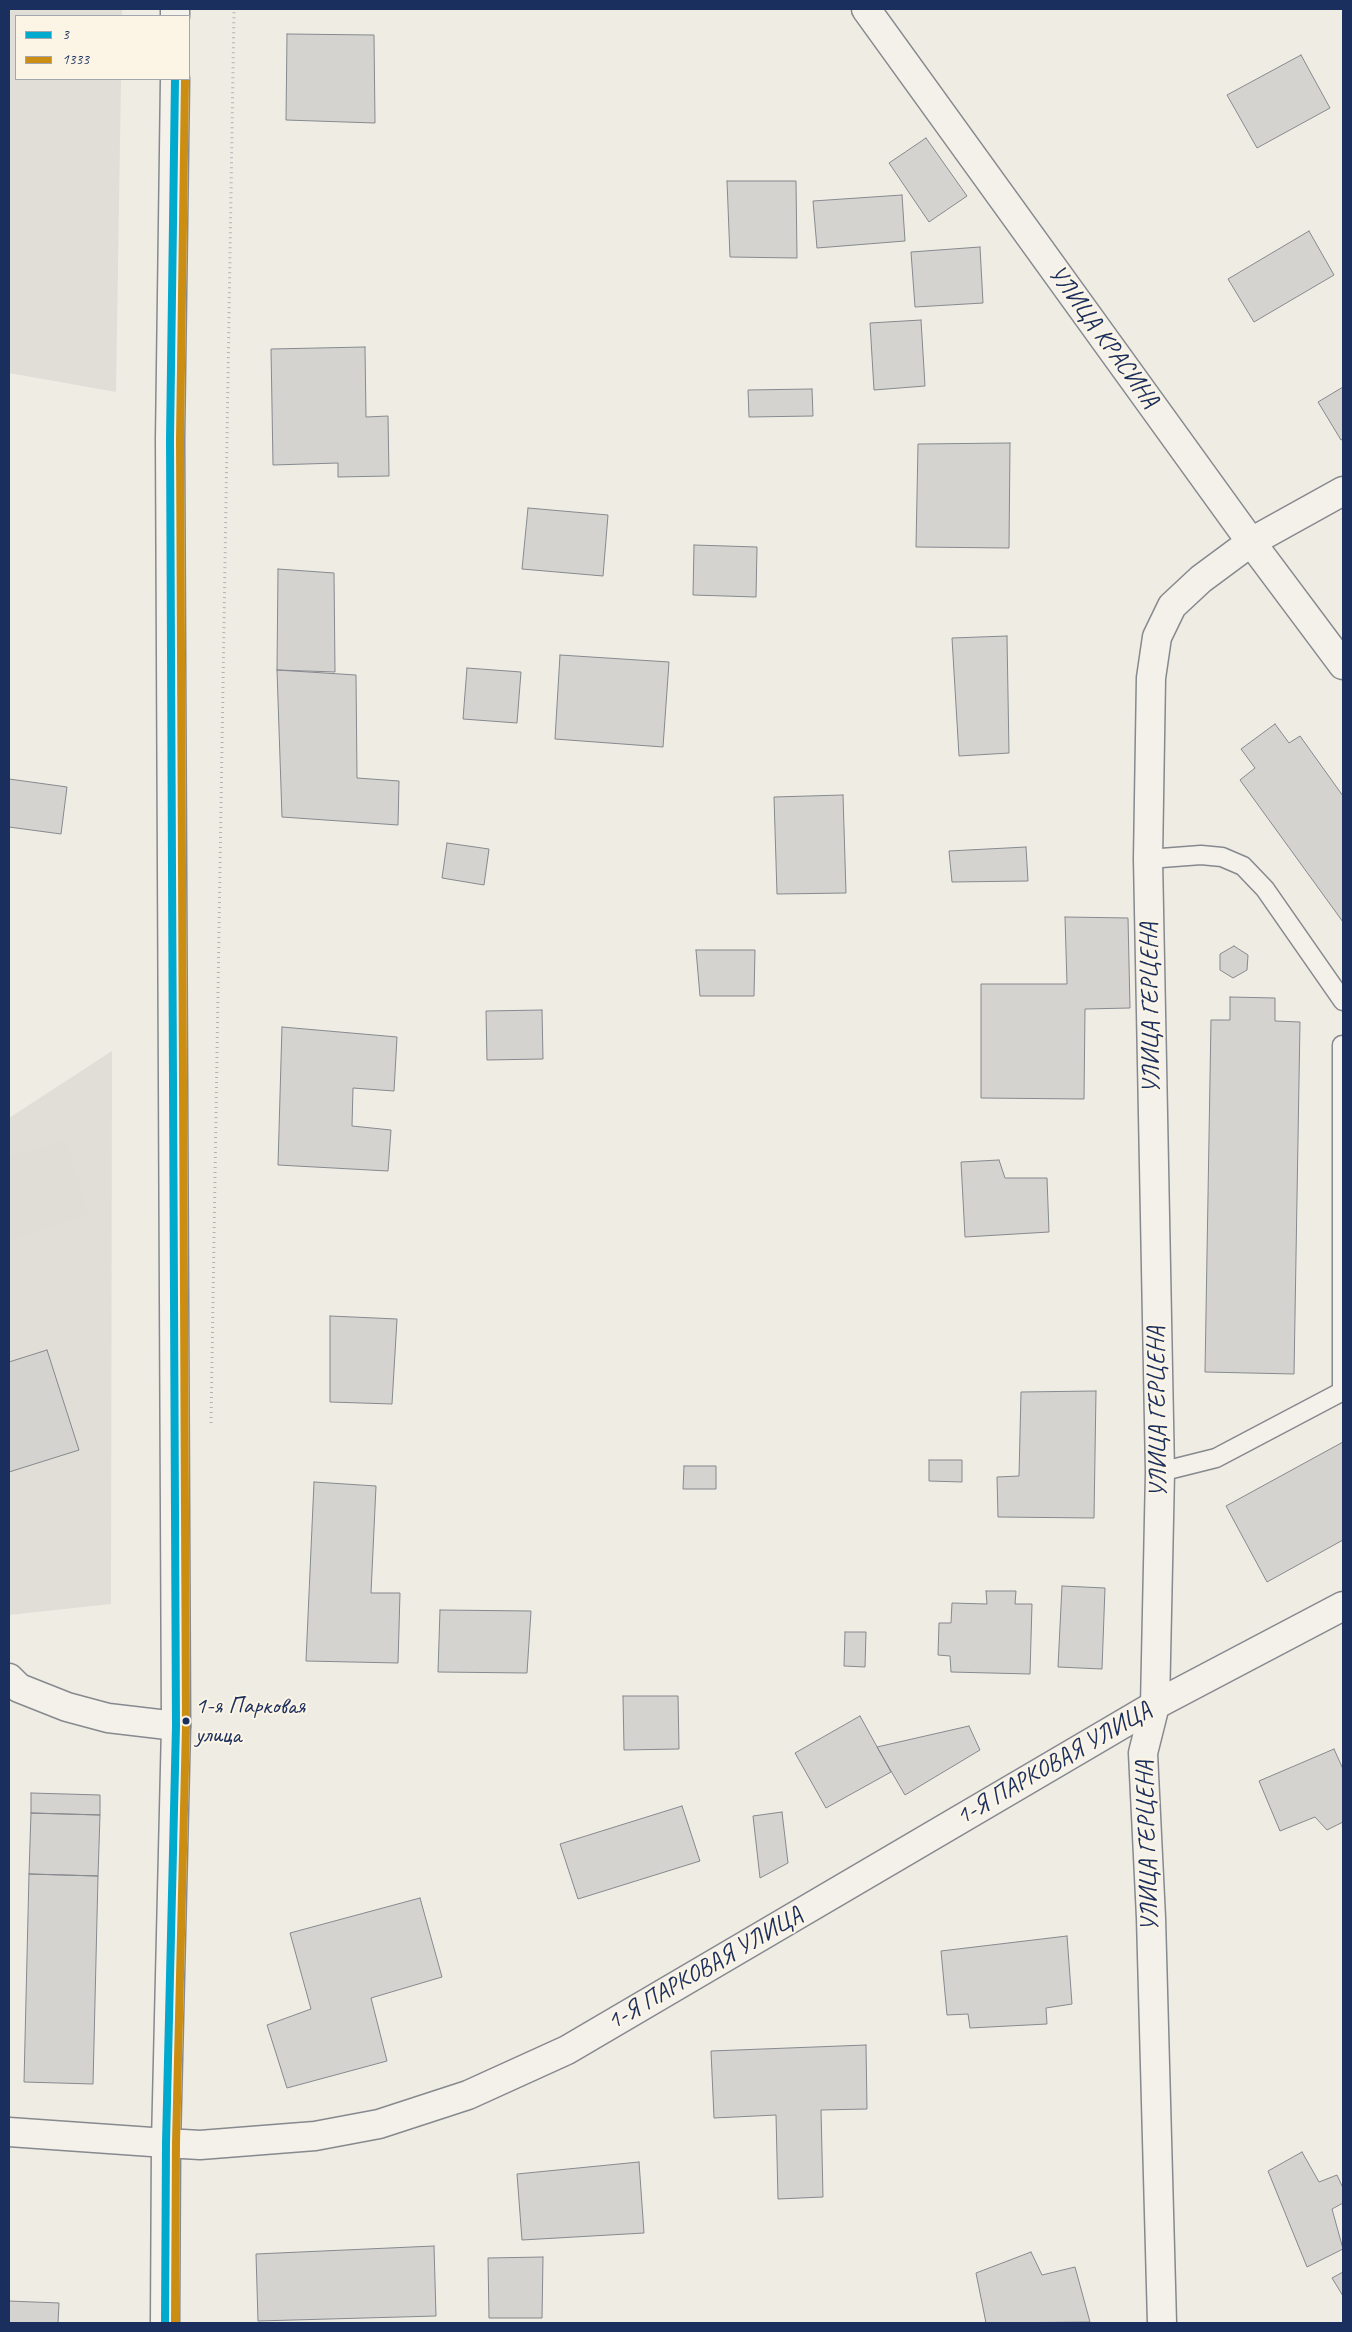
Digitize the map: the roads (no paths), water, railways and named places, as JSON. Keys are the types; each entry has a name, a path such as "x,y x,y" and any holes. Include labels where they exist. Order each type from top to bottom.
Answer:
{"street":[{"name":"УЛИЦА КРАСИНА","path":"866,9 1251,542 1343,664"},
{"path":"165,2323 166,2143 176,1726 170,449 175,80"},
{"name":"УЛИЦА ГЕРЦЕНА","path":"1162,2323 1151,1918 1143,1753 1155,1705 1160,1472 1148,859 1151,678 1157,637 1172,606 1201,579 1251,542 1343,491"},
{"name":"1-Я ПАРКОВАЯ УЛИЦА","path":"9,2132 200,2145 315,2136 380,2124 468,2095 567,2050 1155,1705 1343,1606"},
{"path":"9,1678 19,1688 67,1707 108,1718 176,1726"}],"lane":[{"path":"1148,859 1201,855 1222,856 1243,866 1265,890 1343,1001"},
{"path":"1160,1472 1216,1458 1342,1391 1342,1045"}],"place":[{"name":"1-я Парковая улица","path":"186,1721"}]}
